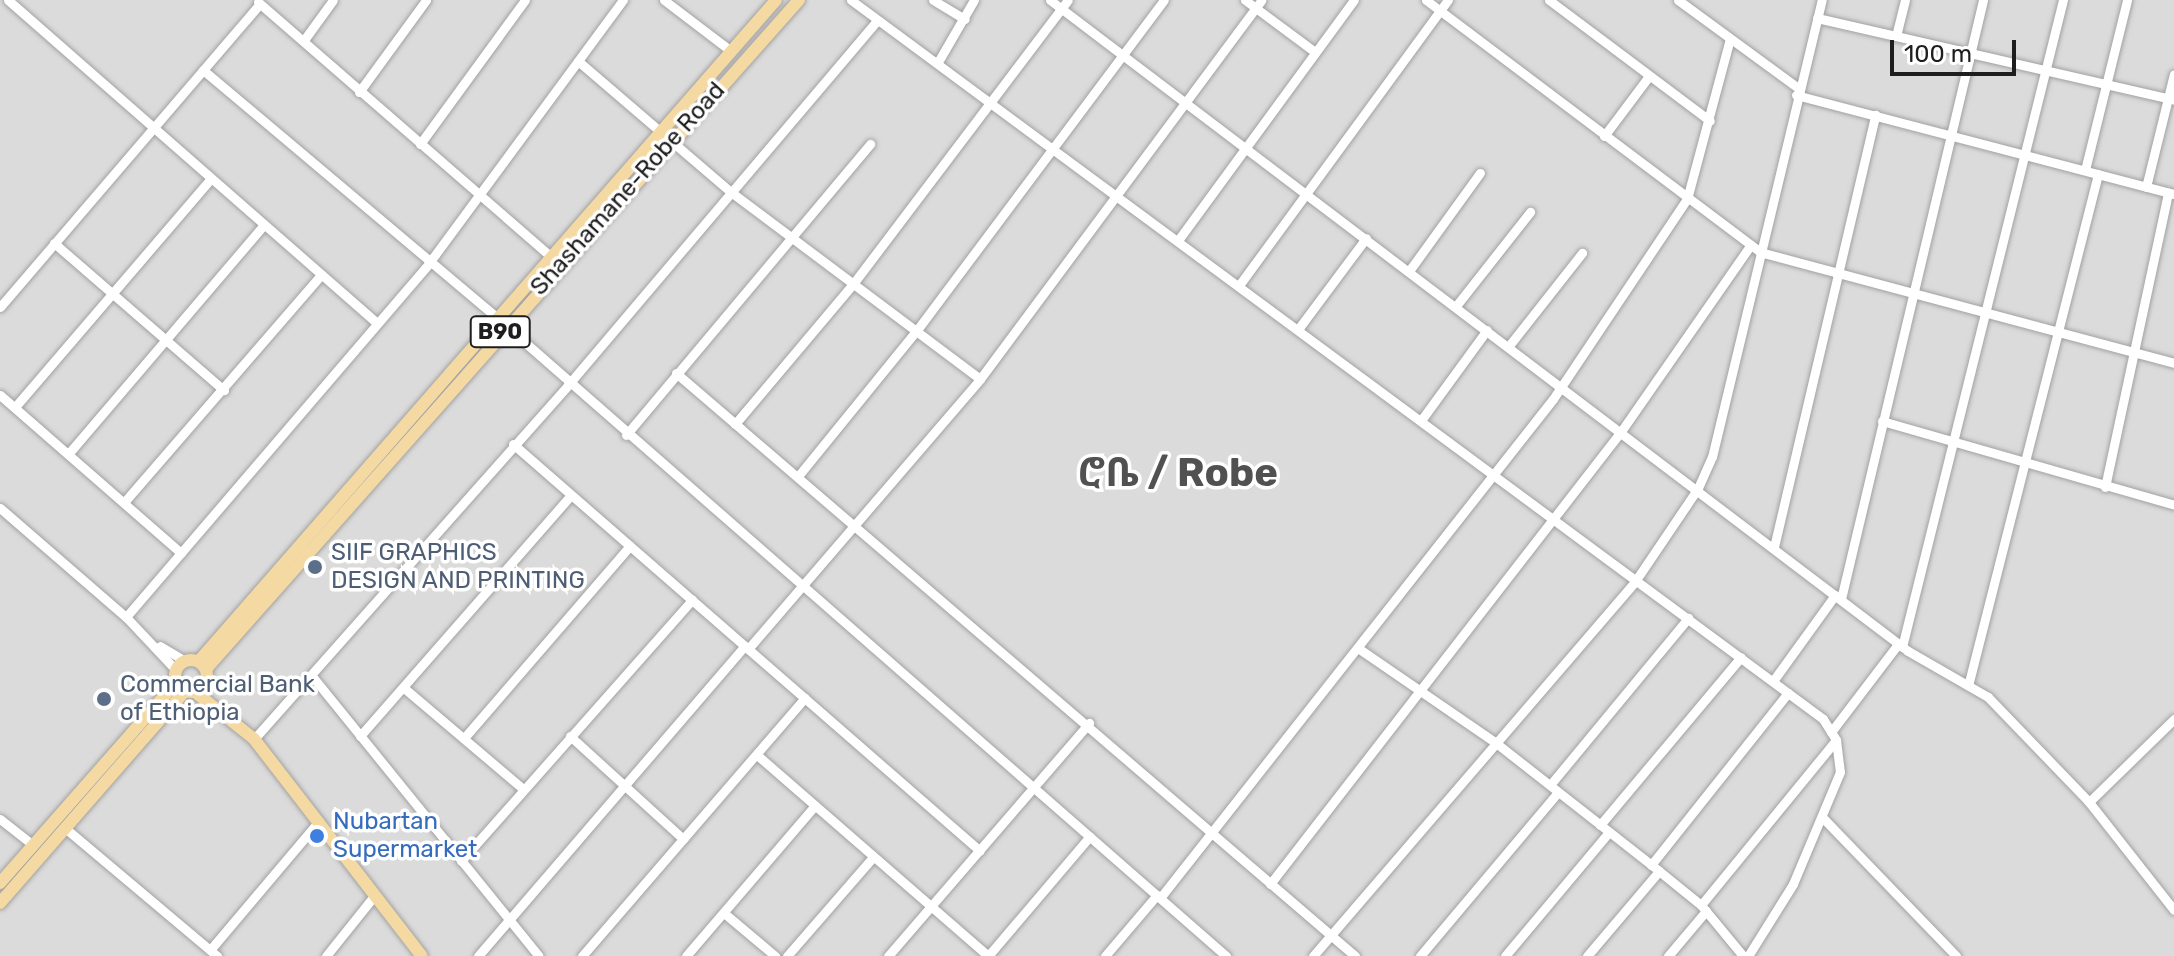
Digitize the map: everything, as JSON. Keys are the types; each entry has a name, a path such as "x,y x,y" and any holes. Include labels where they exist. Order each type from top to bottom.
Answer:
{"main road":[{"name":"Shashamane-Robe Road","path":"191,676 664,136 776,0"},
{"name":"Shashamane-Robe Road","path":"502,322 549,255 799,0"},
{"path":"191,676 254,739 422,956"},
{"path":"0,903 191,676"},
{"path":"0,883 191,676"}],"street":[{"path":"8,0 377,323"},
{"path":"304,40 333,0"},
{"path":"359,92 426,0"},
{"path":"420,144 525,0"},
{"path":"126,617 429,263 623,0"},
{"path":"664,0 731,51"},
{"path":"851,0 1116,192 1773,681 1834,736 1840,772 1793,884 1746,956 1703,908 1655,868 1496,743 1358,648"},
{"path":"933,0 965,19"},
{"path":"938,62 974,0"},
{"path":"1050,0 1064,4 1123,54 1246,144 1900,645 1969,682 2089,802 2174,910"},
{"path":"799,475 917,330 1164,0"},
{"path":"1245,0 1258,4 1315,52"},
{"path":"1179,239 1354,0"},
{"path":"1426,0 1760,252 1836,275 2174,363"},
{"path":"1240,284 1305,191 1448,0"},
{"path":"1549,0 1710,121"},
{"path":"1678,0 1796,91 1875,115 2171,193 2105,487"},
{"path":"1896,36 1905,0"},
{"path":"1773,681 1838,597 1983,0"},
{"path":"1668,956 1900,645 1955,443 1984,313 2063,0"},
{"path":"2085,170 2127,0"},
{"path":"1313,956 1636,580 1698,488 1712,457 1796,91 1820,1"},
{"path":"0,307 258,2 549,255"},
{"path":"735,424 853,284 994,102 1064,4"},
{"path":"478,956 980,379 1258,4"},
{"path":"1817,18 2171,99"},
{"path":"254,739 568,385 877,20"},
{"path":"1105,956 1213,829 1496,475 1553,399 1558,383 1687,199 1730,39"},
{"path":"578,61 731,192 980,379"},
{"path":"203,70 502,322 568,385 1226,956"},
{"path":"2146,187 2171,99 2174,74"},
{"path":"1604,136 1649,76"},
{"path":"1774,547 1875,115"},
{"path":"626,435 870,144"},
{"path":"1409,271 1480,173"},
{"path":"1969,682 2028,465 2098,174"},
{"path":"15,407 211,178"},
{"path":"1456,306 1530,212"},
{"path":"69,453 264,225"},
{"path":"1299,328 1366,238"},
{"path":"54,243 224,390"},
{"path":"1270,884 1622,430 1750,246"},
{"path":"1508,347 1582,253"},
{"path":"126,500 321,275"},
{"path":"1422,419 1487,330"},
{"path":"676,373 1213,829 1270,884 1355,956"},
{"path":"0,395 126,500 181,553"},
{"path":"1882,421 2174,505"},
{"path":"513,444 980,851"},
{"path":"360,736 571,495"},
{"path":"0,508 191,676"},
{"path":"464,738 630,546"},
{"path":"461,861 692,600"},
{"path":"1420,956 1688,618"},
{"path":"1600,825 1741,657"},
{"path":"312,676 539,956"},
{"path":"404,688 523,789"},
{"path":"1587,956 1788,693"},
{"path":"582,956 805,698"},
{"path":"2089,802 2174,719"},
{"path":"888,956 1089,723"},
{"path":"570,736 683,839"},
{"path":"757,755 813,808 988,956 1090,836"},
{"path":"686,956 813,808"},
{"path":"1822,817 1956,956"},
{"path":"0,819 33,845"},
{"path":"65,828 214,953 319,821"},
{"path":"1505,956 1609,832"},
{"path":"787,956 873,857"},
{"path":"326,956 374,896"},
{"path":"724,913 775,956"}],"shaded area":[{"path":"0,0 2174,0 2174,956 0,956"}],"place":[{"name":"SIIF GRAPHICS DESIGN AND PRINTING","path":"315,567"},
{"name":"Commercial Bank of Ethiopia","path":"104,699"},
{"name":"Nubartan Supermarket","path":"317,836"}],"district":[{"name":"ሮቤ / Robe","path":"1178,473"}]}
